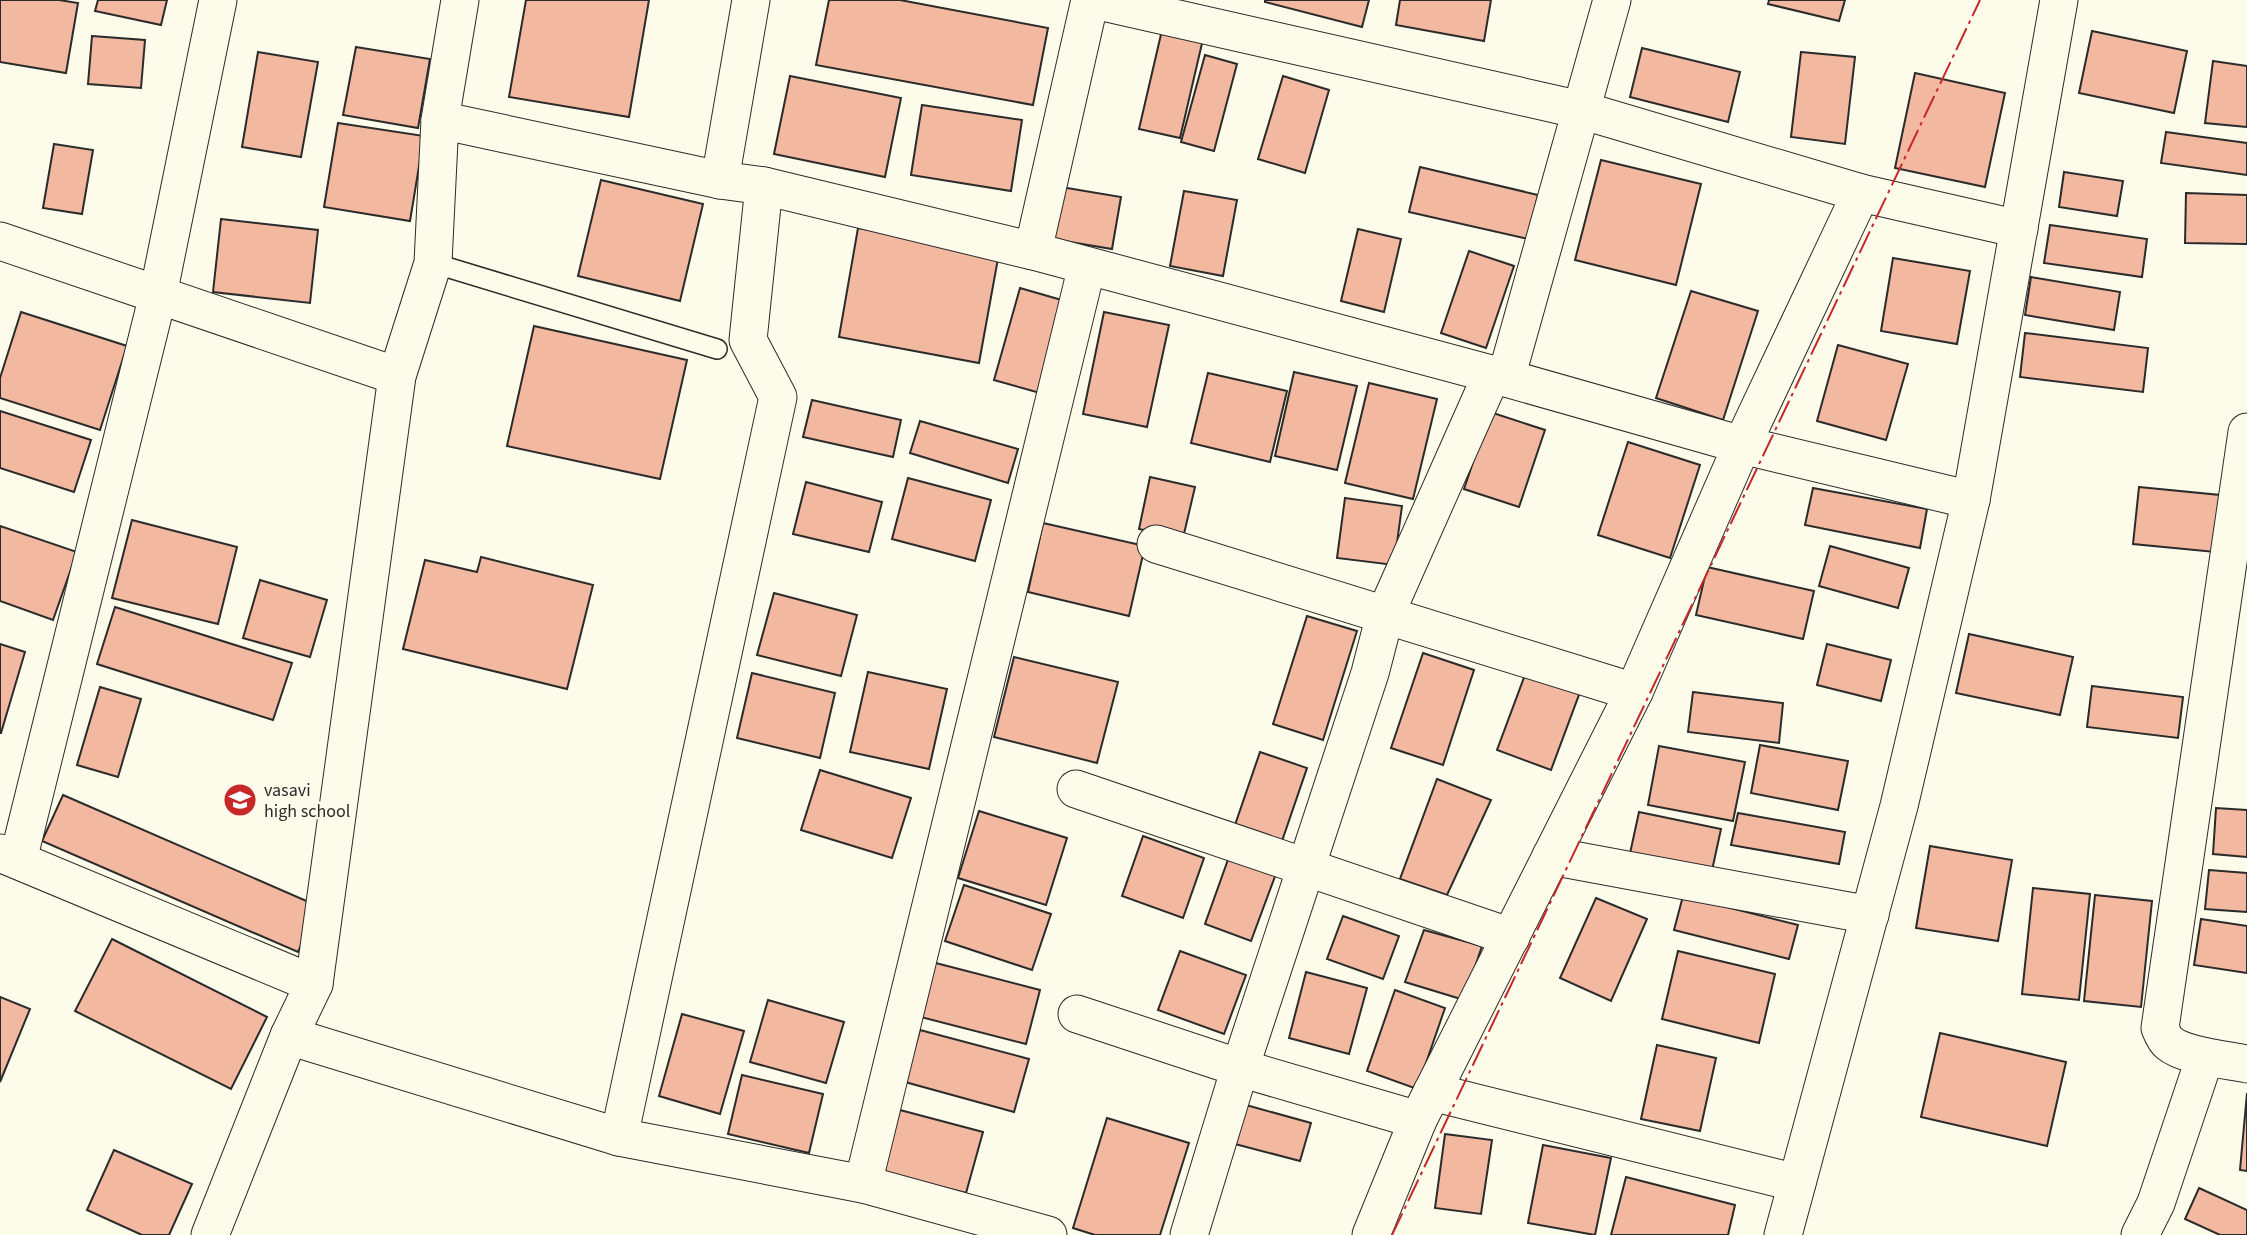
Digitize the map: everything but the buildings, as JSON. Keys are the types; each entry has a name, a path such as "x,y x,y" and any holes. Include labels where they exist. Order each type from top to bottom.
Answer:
{"street":[{"path":"218,0 158,295 9,856 314,984"},
{"path":"211,1235 289,1036 314,984 397,376 433,262 440,120 460,0"},
{"path":"720,180 751,0"},
{"path":"1033,251 1092,0 1581,110 1861,193 2019,229"},
{"path":"1189,1235 1240,1068 1370,673 1385,615 1499,376 1612,0"},
{"path":"1783,1235 1899,806 1970,500 2059,0"},
{"path":"440,120 720,180 764,186 1033,251 1499,376 1742,445 1970,500"},
{"path":"618,1137 778,397 748,340 764,186"},
{"path":"1371,1235 1425,1106 1634,692 1742,445 1861,193"},
{"path":"0,241 397,376"},
{"path":"863,1184 1087,266"},
{"path":"2247,432 2160,1028 2167,1042 2177,1048 2205,1057 2247,1064"},
{"path":"1156,544 1634,692"},
{"path":"1076,789 1511,937"},
{"path":"1551,856 1870,915"},
{"path":"1077,1014 1240,1068 1797,1183"},
{"path":"289,1036 618,1137 863,1184 1048,1235"},
{"path":"2140,1235 2156,1203 2205,1057"}],"lane":[{"path":"433,262 717,349"}],"power":[{"path":"1392,1235 1980,0"}],"place":[{"name":"vasavi high school","path":"240,800"}]}
